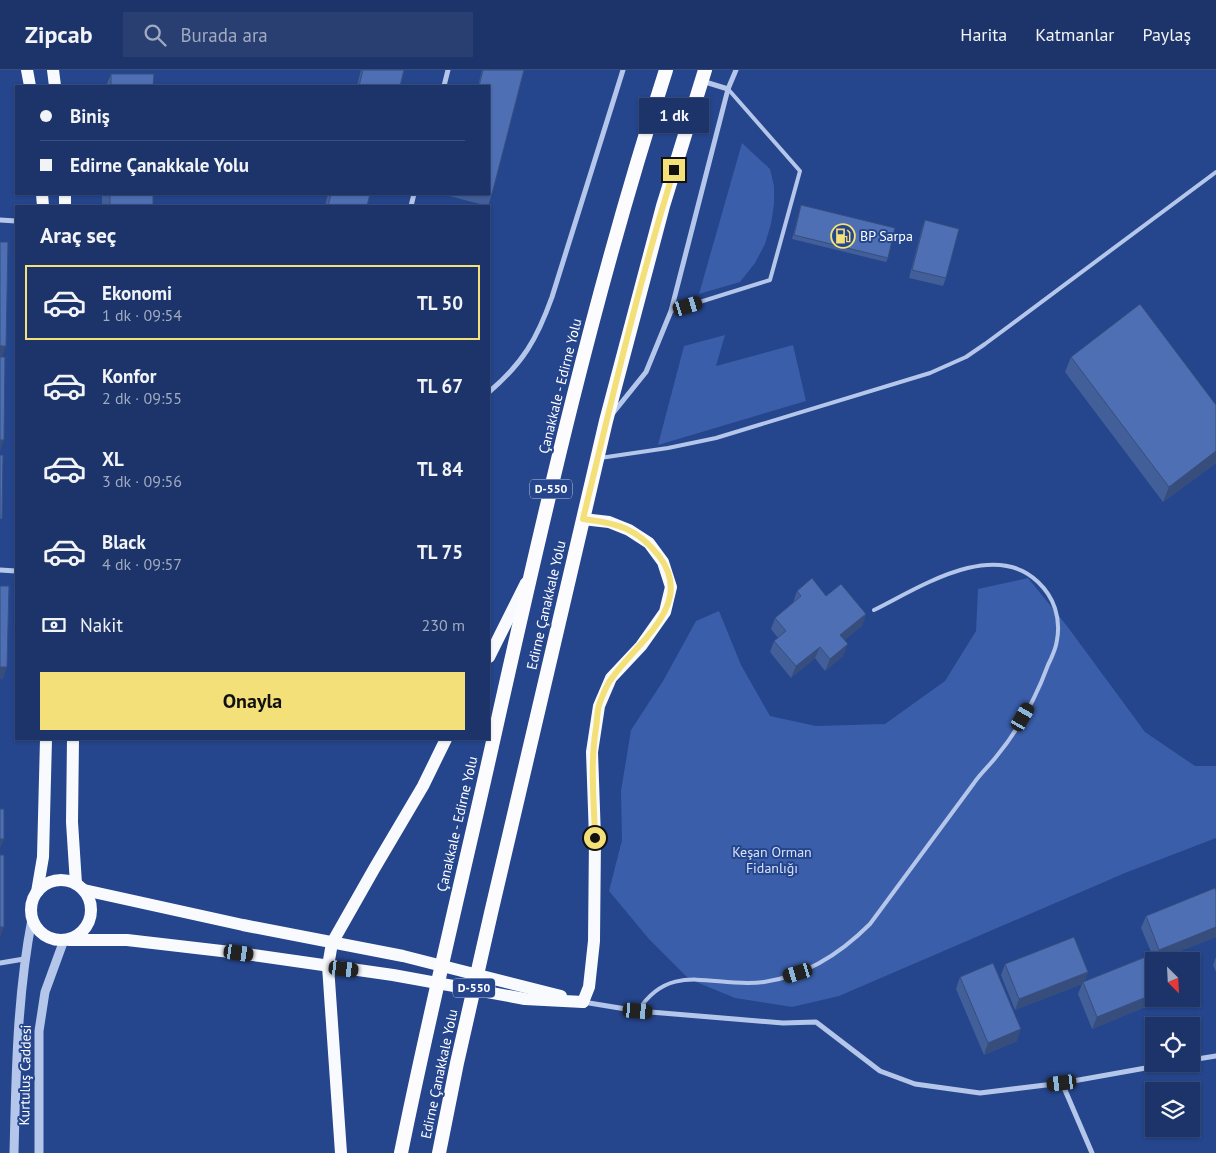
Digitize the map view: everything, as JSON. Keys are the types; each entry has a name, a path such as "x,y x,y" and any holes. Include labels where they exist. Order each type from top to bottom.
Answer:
{"highway":[{"name":"Çanakkale - Edirne Yolu","path":"401,1153 422,1048 453,911 531,572 592,319 640,149 666,70"},
{"name":"Edirne Çanakkale Yolu","path":"439,1153 491,913 606,421 663,206 703,76"}],"main road":[{"path":"27,70 30,85"},
{"path":"53,70 55,85"},
{"path":"583,519 609,522 629,530 648,543 663,562 672,588 665,612 641,646 611,678 599,706 592,752 595,838 594,941 589,987 583,1002"},
{"path":"490,656 531,572"},
{"path":"46,740 43,857 36,892 30,907 34,925 40,933 49,939 127,940 239,953 393,975 525,999 583,1002"},
{"path":"66,940 78,935 86,928 92,909 89,899 80,887 72,822 72,740"},
{"path":"341,1153 338,1084 328,966 332,943 423,786 446,740"},
{"path":"36,892 43,886 59,880 178,912 403,956 583,1002"}],"street":[{"path":"444,85 448,70"},
{"path":"490,391 519,363 543,322 623,70"},
{"path":"606,421 646,372 671,311 728,89 736,70"},
{"path":"703,76 728,89"},
{"path":"0,220 15,220"},
{"path":"0,570 15,571"},
{"name":"Kurtuluş Caddesi","path":"14,1153 16,1075 24,959 32,919"},
{"name":"Kurtuluş Caddesi","path":"39,1153 39,1031 45,992 66,940"},
{"path":"0,963 24,959"},
{"path":"583,1002 638,1011 783,1023 816,1022 880,1071 915,1084 980,1093 1062,1083 1145,1068"},
{"path":"1200,1059 1216,1056"},
{"path":"1062,1083 1092,1153"}],"lane":[{"path":"671,311 770,280 800,170 728,89"},
{"path":"598,458 668,448 716,438 948,365 985,344 1216,172"},
{"path":"638,1011 652,992 677,980 762,982 781,978 816,966 854,940 870,924 1014,731 1045,674 1057,642 1059,628 1053,601 1046,589 1024,571 1003,566 978,565 960,569 874,610"}],"green space":[{"path":"742,143 770,169 774,186 771,224 765,244 755,263 740,282 699,294"},
{"path":"725,335 716,366 793,345 806,401 658,445 684,346"},
{"name":"Keşan Orman Fidanlığı","path":"1028,578 1067,626 1145,732 1195,766 1216,766 1216,838 1125,873 839,996 792,1007 735,998 689,979 649,939 609,891 622,840 621,791 631,730 663,681 696,621 719,611 741,665 770,716 816,726 885,724 945,681 976,631 978,589"}],"building":[{"path":"363,70 404,70 400,85 359,85"},
{"path":"483,70 524,70 492,194 490,193 490,85 479,85"},
{"path":"111,74 154,74 153,85 111,85"},
{"path":"110,195 153,195 153,205 110,205"},
{"path":"331,195 370,195 367,205 328,205"},
{"path":"801,205 895,228 888,258 794,235"},
{"path":"925,220 959,229 946,278 912,270"},
{"path":"0,242 8,242 6,346 0,346"},
{"path":"1140,304 1216,405 1216,451 1169,487 1071,357"},
{"path":"0,357 5,357 4,440 0,440"},
{"path":"0,455 3,455 2,519 0,519"},
{"path":"812,578 826,596 841,584 866,614 840,635 848,644 830,659 820,647 796,666 774,641 786,631 775,618 801,596 797,591"},
{"path":"0,586 9,586 7,667 0,667"},
{"path":"0,809 4,809 4,839 0,839"},
{"path":"0,855 4,855 4,927 0,927"},
{"path":"1215,888 1216,927 1159,950 1146,916"},
{"path":"1074,937 1088,972 1019,999 1005,964"},
{"path":"1145,957 1145,998 1097,1017 1083,982"},
{"path":"993,963 1021,1029 988,1043 960,977"}],"place":[{"name":"BP Sarpa","path":"843,236"}],"route":[{"path":"595,838 592,752 599,706 611,678 641,646 665,612 672,588 663,562 648,543 629,530 609,522 583,519 606,421 674,170"}]}
